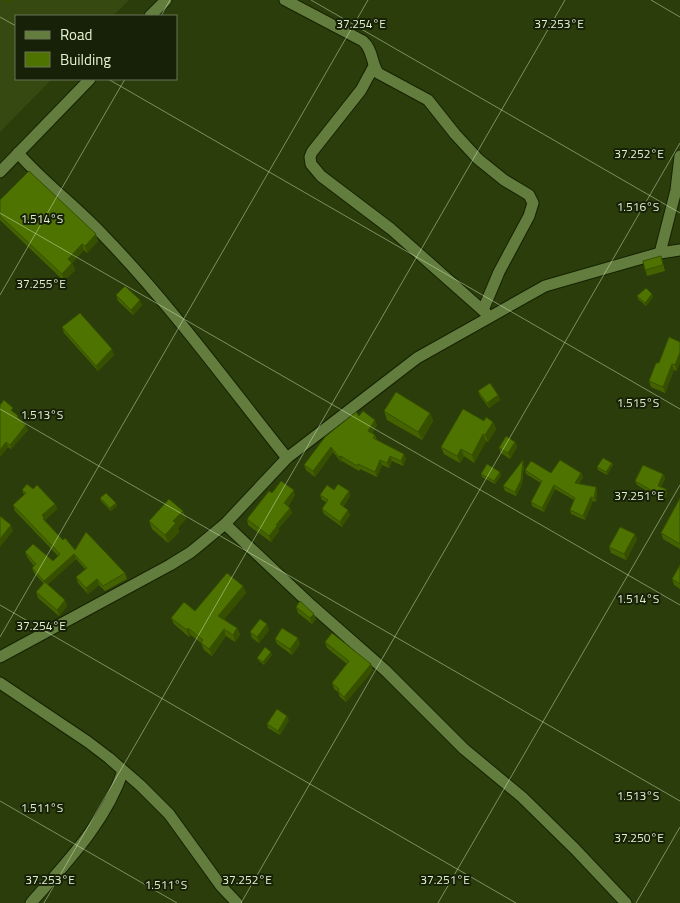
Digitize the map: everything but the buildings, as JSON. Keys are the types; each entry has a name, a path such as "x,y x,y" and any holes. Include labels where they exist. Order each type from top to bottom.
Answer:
{"street":[{"path":"151,15 166,0"},
{"path":"285,0 363,41 371,50 374,66 378,74 428,100 478,159 504,180 525,192 532,200 529,216 499,272 486,313"},
{"path":"374,66 361,90 312,152 310,157 311,164 322,176 391,229 486,313"},
{"path":"0,172 89,80"},
{"path":"18,153 46,183 109,241 160,299 287,458"},
{"path":"660,253 676,190 680,156"},
{"path":"0,658 191,552 224,524 287,458 416,358 486,313 545,286 660,253 680,250"},
{"path":"224,524 311,605 386,671 464,749 522,797 626,903"},
{"path":"0,683 88,742 164,808 221,886 237,903"},
{"path":"31,903 93,829 109,804 123,771"}],"shaded area":[{"path":"0,0 129,0 114,15 15,15 15,80 51,80 0,132"}]}
